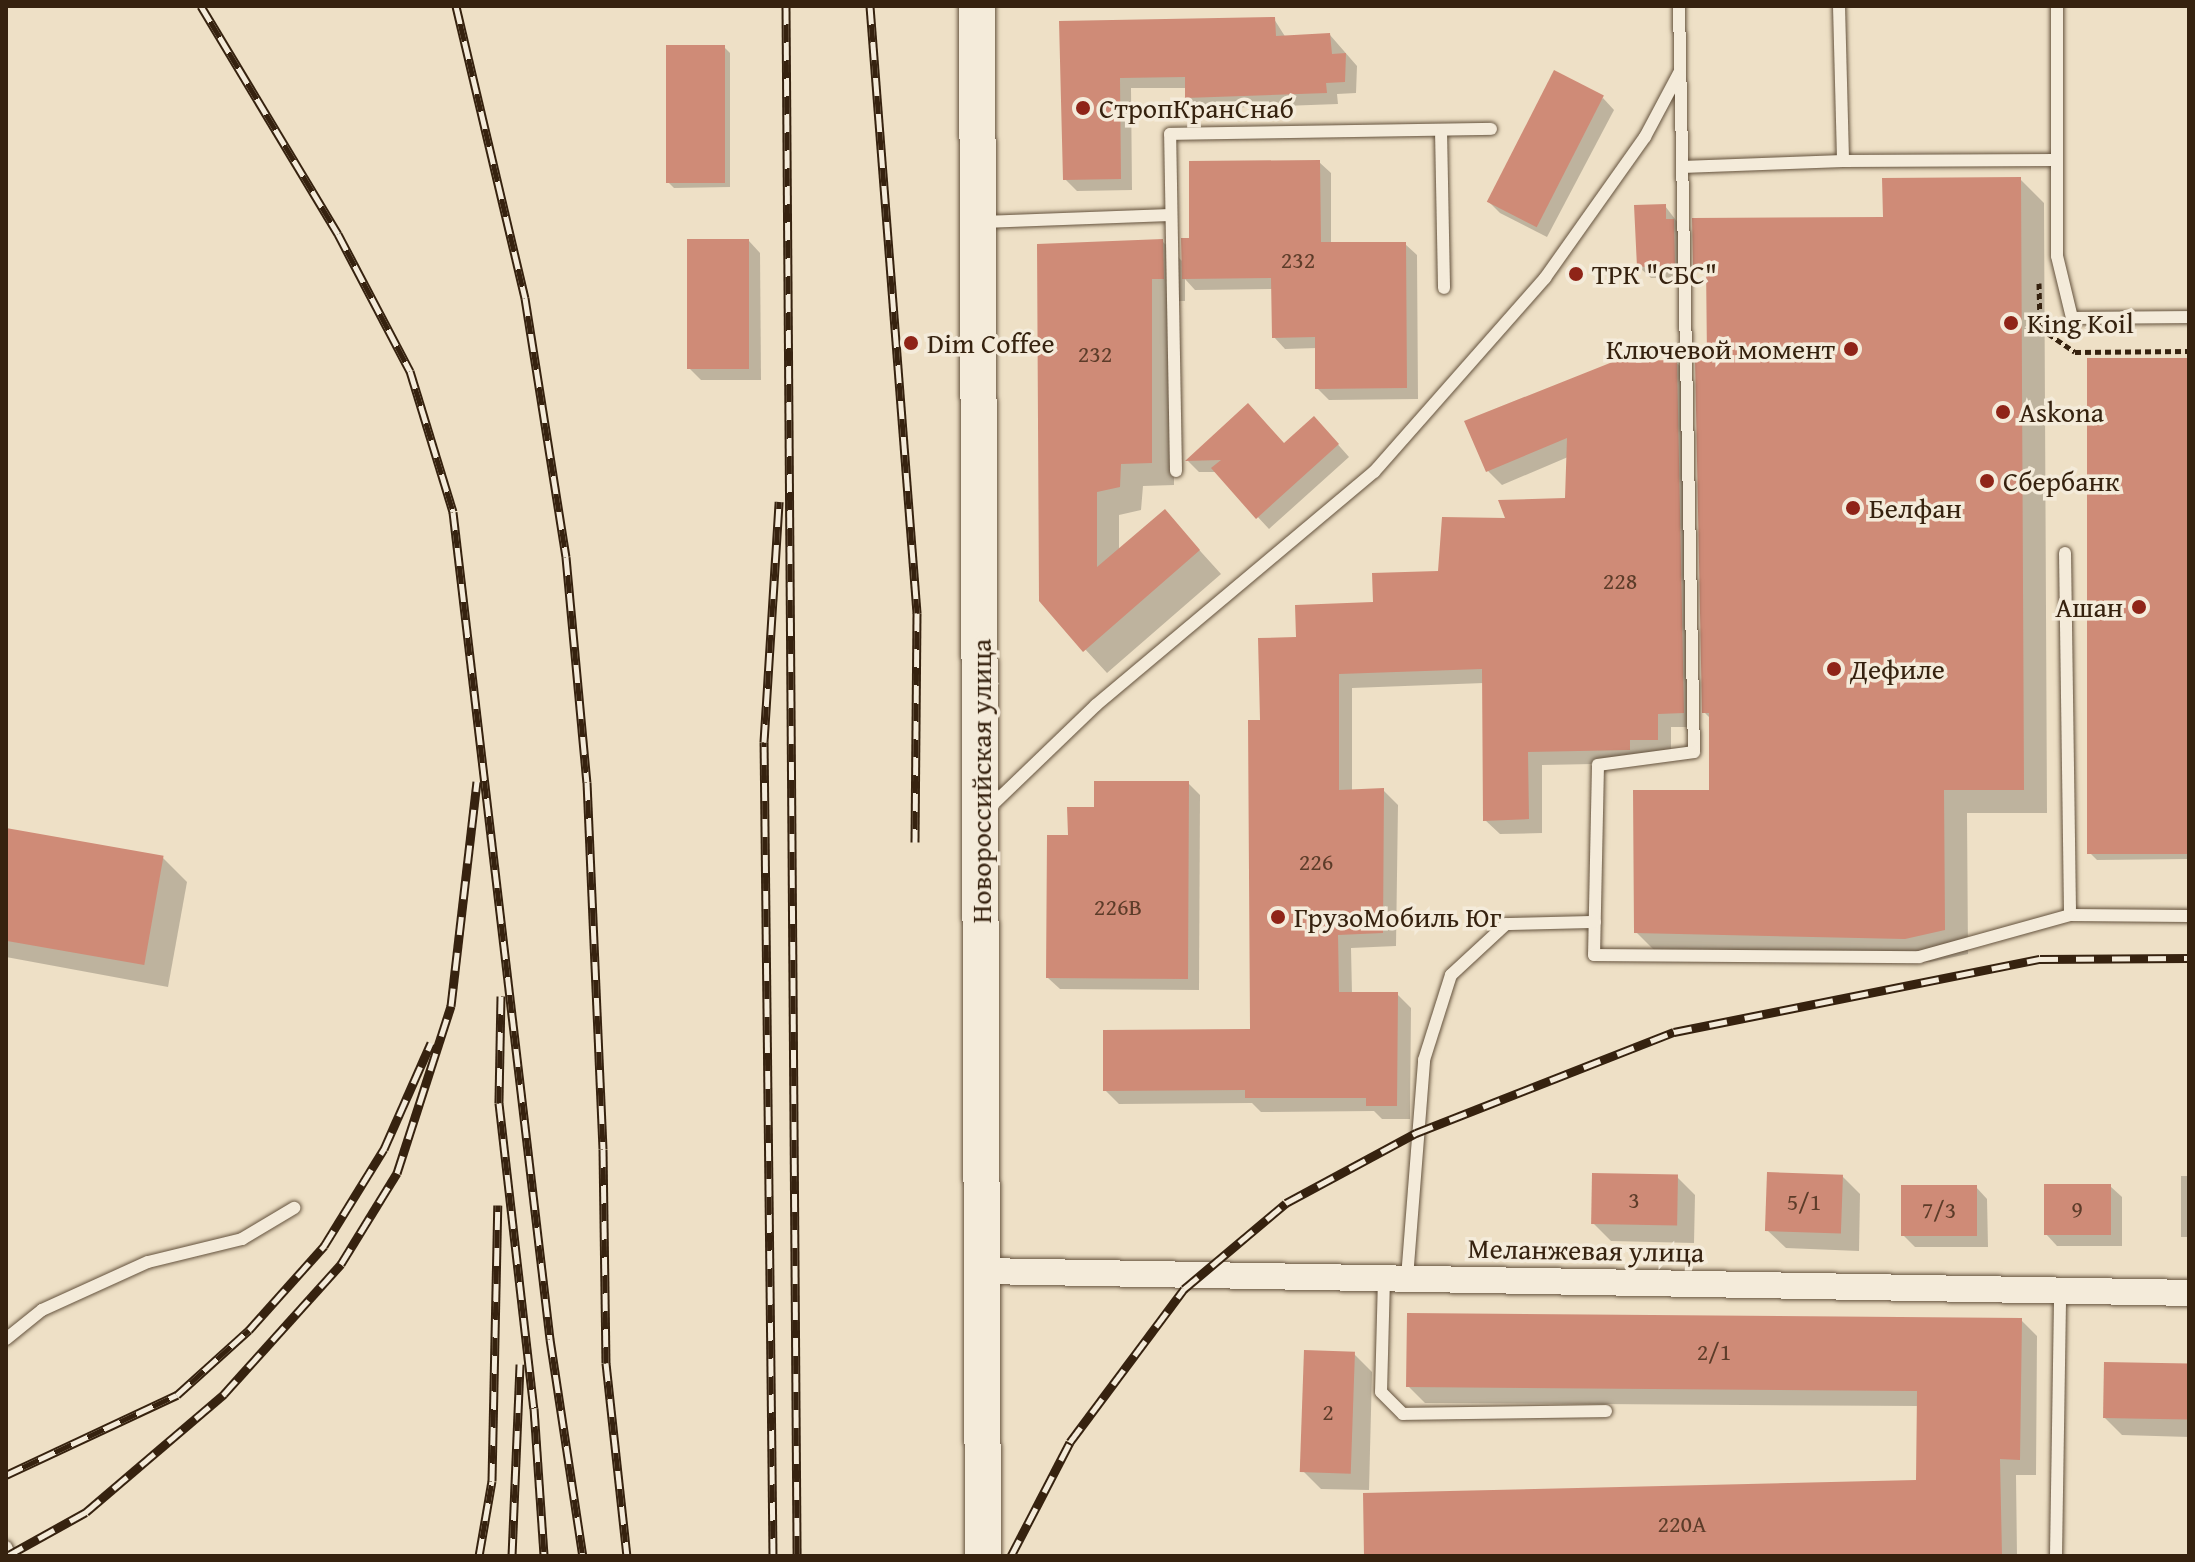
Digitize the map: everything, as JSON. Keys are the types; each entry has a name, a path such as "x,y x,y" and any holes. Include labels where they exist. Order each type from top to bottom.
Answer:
{"main road":[{"name":"Новороссийская улица","path":"977,6 983,1556"}],"street":[{"name":"Меланжевая улица","path":"982,1271 2189,1293"}],"lane":[{"path":"1679,6 1694,752 1598,765 1594,955 1919,957 2070,915 2189,916"},
{"path":"1839,6 1843,161"},
{"path":"2057,6 2057,256 2072,318 2189,317"},
{"path":"981,815 1096,705 1374,472 1545,278 1645,137 1680,70"},
{"path":"1176,471 1170,134 1491,129"},
{"path":"1441,130 1444,288"},
{"path":"1682,167 1843,161 2056,160"},
{"path":"979,222 1171,215"},
{"path":"2065,553 2070,915"},
{"path":"1595,922 1506,924 1451,975 1424,1060 1381,1392 1403,1414 1606,1411"},
{"path":"6,1339 42,1310 148,1262 242,1239 294,1208"},
{"path":"2056,1556 2060,1290"},
{"path":"6,1547 10,1556"}],"building":[{"path":"1275,17 1276,36 1330,33 1332,54 1346,53 1345,82 1326,83 1327,93 1185,98 1185,77 1120,78 1121,179 1063,180 1059,21"},
{"path":"666,45 725,45 725,183 666,183"},
{"path":"1554,70 1604,95 1537,227 1487,202"},
{"path":"1320,160 1321,242 1406,242 1407,388 1315,389 1315,337 1272,338 1271,278 1182,279 1181,238 1189,238 1189,161"},
{"path":"2021,177 2024,790 1944,790 1945,930 1905,939 1634,933 1633,790 1709,790 1709,713 1702,713 1695,359 1707,359 1706,264 1693,265 1692,218 1883,217 1882,178"},
{"path":"1666,204 1666,219 1674,219 1675,266 1637,267 1634,205"},
{"path":"687,239 749,239 749,369 687,369"},
{"path":"1163,239 1164,279 1152,279 1152,463 1121,464 1120,487 1097,492 1097,567 1165,509 1200,550 1083,652 1039,601 1037,244"},
{"name":"Ашан","path":"2087,358 2189,358 2189,854 2087,854"},
{"path":"1677,360 1684,713 1658,714 1658,740 1630,740 1630,750 1528,752 1529,819 1483,821 1482,669 1339,674 1339,790 1384,788 1383,933 1338,935 1339,992 1398,992 1397,1106 1366,1106 1366,1098 1245,1098 1245,1090 1103,1091 1103,1030 1250,1029 1248,720 1260,720 1258,638 1296,637 1295,605 1373,602 1372,573 1438,571 1442,517 1505,518 1498,500 1565,498 1567,438 1486,472 1464,421 1615,361"},
{"path":"1248,403 1284,443 1314,416 1339,444 1256,519 1211,468 1221,460 1185,461"},
{"path":"1094,781 1189,781 1188,979 1046,978 1047,835 1068,835 1067,807 1094,807"},
{"path":"6,828 164,856 144,965 6,941"},
{"path":"1767,1172 1843,1175 1841,1234 1765,1231"},
{"path":"1592,1173 1678,1175 1677,1225 1591,1224"},
{"path":"2044,1184 2111,1184 2111,1235 2044,1235"},
{"path":"1901,1185 1977,1185 1977,1236 1901,1236"},
{"path":"1407,1313 2022,1318 2020,1460 2000,1459 2002,1556 1364,1556 1363,1493 1916,1480 1917,1391 1406,1387"},
{"path":"1304,1350 1355,1352 1351,1474 1300,1472"},
{"path":"2104,1362 2189,1363 2188,1419 2103,1418"}],"railway":[{"path":"201,6 338,234 410,371 453,512 550,1339 583,1556"},
{"path":"456,6 525,298 566,557 587,782 603,1149 606,1363 627,1556"},
{"path":"786,6 797,1556"},
{"path":"870,6 917,613 915,842"},
{"path":"773,1556 764,742 779,501"},
{"path":"7,1556 86,1512 224,1394 341,1264 397,1173 451,1006 477,781"},
{"path":"1011,1556 1070,1442 1184,1289 1286,1203 1416,1133 1674,1032 2040,959 2189,958"},
{"path":"501,996 499,1103 534,1408 544,1556"},
{"path":"6,1475 177,1395 249,1330 324,1246 384,1149 431,1043"},
{"path":"479,1556 492,1481 498,1205"},
{"path":"512,1556 520,1364"}],"place":[{"name":"СтропКранСнаб","path":"1083,108"},
{"name":"ТРК \"СБС\"","path":"1576,274"},
{"name":"King Koil","path":"2011,323"},
{"name":"Dim Coffee","path":"911,343"},
{"name":"Ключевой момент","path":"1851,349"},
{"name":"Askona","path":"2003,412"},
{"name":"Сбербанк","path":"1987,481"},
{"name":"Белфан","path":"1853,508"},
{"name":"Ашан","path":"2139,607"},
{"name":"Дефиле","path":"1834,669"},
{"name":"ГрузоМобиль Юг","path":"1278,917"}]}
